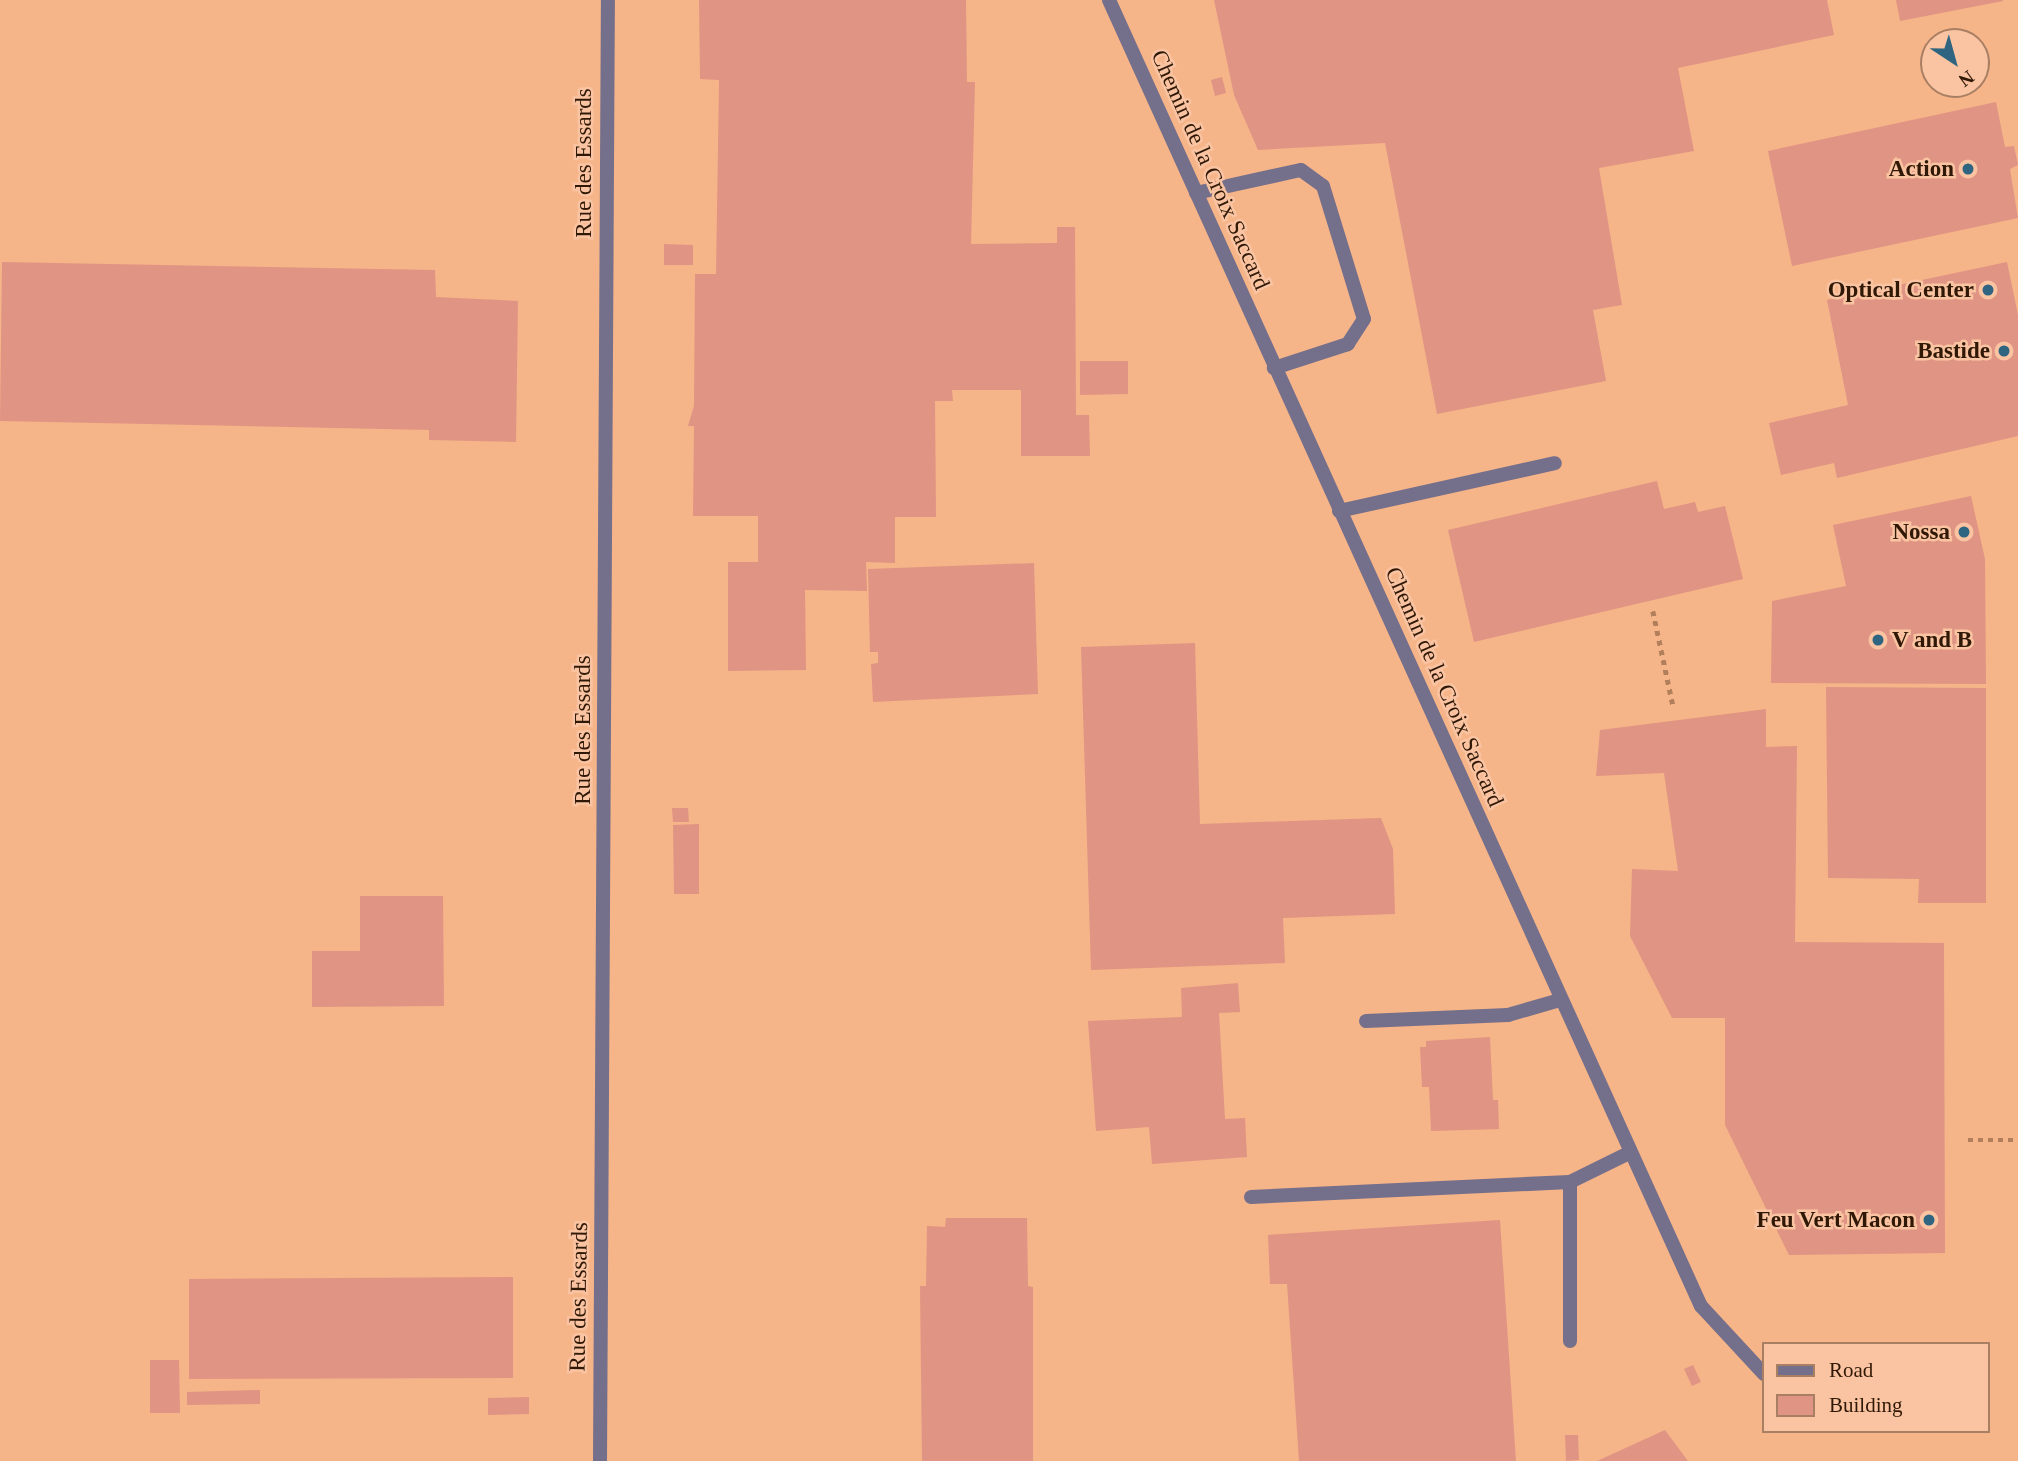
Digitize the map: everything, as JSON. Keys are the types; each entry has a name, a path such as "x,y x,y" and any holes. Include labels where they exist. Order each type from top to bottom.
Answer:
{"street":[{"name":"Rue des Essards","path":"600,1461 608,0"},
{"name":"Chemin de la Croix Saccard","path":"1109,0 1629,1153 1701,1306 1762,1372"},
{"path":"1196,193 1301,170 1323,186 1364,319 1348,344 1274,368"},
{"path":"1339,512 1555,463"},
{"path":"1366,1021 1508,1015 1560,1000"},
{"path":"1251,1197 1570,1182 1629,1153"},
{"path":"1570,1182 1570,1341"}],"path":[{"path":"1653,611 1673,705"},
{"path":"1968,1140 2018,1140"}],"building":[{"path":"699,0 966,0 967,82 975,82 971,244 1057,243 1057,227 1075,227 1076,415 1089,415 1090,456 1021,456 1021,390 952,390 953,401 935,401 936,517 895,517 895,563 866,562 867,591 805,590 806,670 728,671 728,562 758,562 758,516 693,516 694,426 688,426 694,406 695,274 716,274 719,84 719,80 700,79"},
{"path":"1214,0 1827,0 1834,35 1678,68 1694,151 1599,168 1622,305 1593,310 1606,381 1437,414 1385,143 1258,150 1234,95"},
{"path":"1896,0 2003,0 2003,1 1900,21"},
{"path":"1222,77 1226,93 1215,96 1211,80"},
{"path":"1996,102 2005,147 2014,146 2018,165 2010,169 2018,218 1792,266 1768,151"},
{"path":"664,244 693,245 693,265 664,265"},
{"path":"2,262 435,270 436,297 518,301 516,442 429,440 429,430 0,421"},
{"path":"2007,262 2018,315 2018,436 1837,478 1834,463 1781,475 1769,423 1848,405 1827,300"},
{"path":"1080,361 1128,361 1128,394 1080,395"},
{"path":"1657,481 1664,509 1695,502 1698,512 1725,506 1743,579 1474,642 1448,530"},
{"name":"V and B","path":"1971,496 1985,559 1986,684 1771,683 1772,601 1846,586 1833,525"},
{"path":"1034,563 1038,694 873,702 871,664 878,663 878,652 870,652 868,569"},
{"path":"1195,643 1200,824 1381,818 1393,849 1395,914 1283,918 1285,963 1091,970 1081,647"},
{"path":"1826,687 1986,688 1986,903 1918,903 1919,879 1828,878"},
{"path":"1766,709 1766,747 1797,746 1795,942 1944,943 1945,1253 1789,1255 1725,1125 1725,1018 1672,1018 1630,936 1632,869 1678,871 1664,773 1596,776 1600,730"},
{"path":"672,808 688,808 689,822 673,822"},
{"path":"699,824 699,894 674,894 673,825"},
{"path":"360,896 443,896 444,1006 312,1007 312,951 360,951"},
{"path":"1238,983 1240,1012 1219,1013 1225,1119 1245,1118 1247,1157 1152,1164 1149,1127 1096,1131 1088,1021 1182,1017 1181,988"},
{"path":"1490,1037 1493,1100 1498,1100 1499,1129 1431,1131 1429,1087 1422,1087 1420,1047 1426,1047 1426,1041"},
{"path":"946,1218 1027,1218 1028,1286 1033,1287 1033,1461 922,1461 920,1286 926,1286 927,1226 945,1227"},
{"path":"1500,1220 1516,1461 1299,1461 1287,1284 1270,1284 1268,1235"},
{"path":"513,1277 513,1378 189,1379 189,1279"},
{"path":"150,1360 179,1360 180,1413 150,1413"},
{"path":"1693,1365 1701,1382 1692,1386 1684,1369"},
{"path":"260,1390 260,1404 187,1405 187,1392"},
{"path":"529,1397 529,1414 488,1415 488,1398"},
{"path":"1665,1430 1688,1461 1597,1461"},
{"path":"1565,1435 1578,1435 1579,1460 1566,1461"}],"place":[{"name":"Action","path":"1968,169"},
{"name":"Optical Center","path":"1988,290"},
{"name":"Bastide","path":"2004,351"},
{"name":"Nossa","path":"1964,532"},
{"name":"V and B","path":"1878,640"},
{"name":"Feu Vert Macon","path":"1929,1220"}]}
